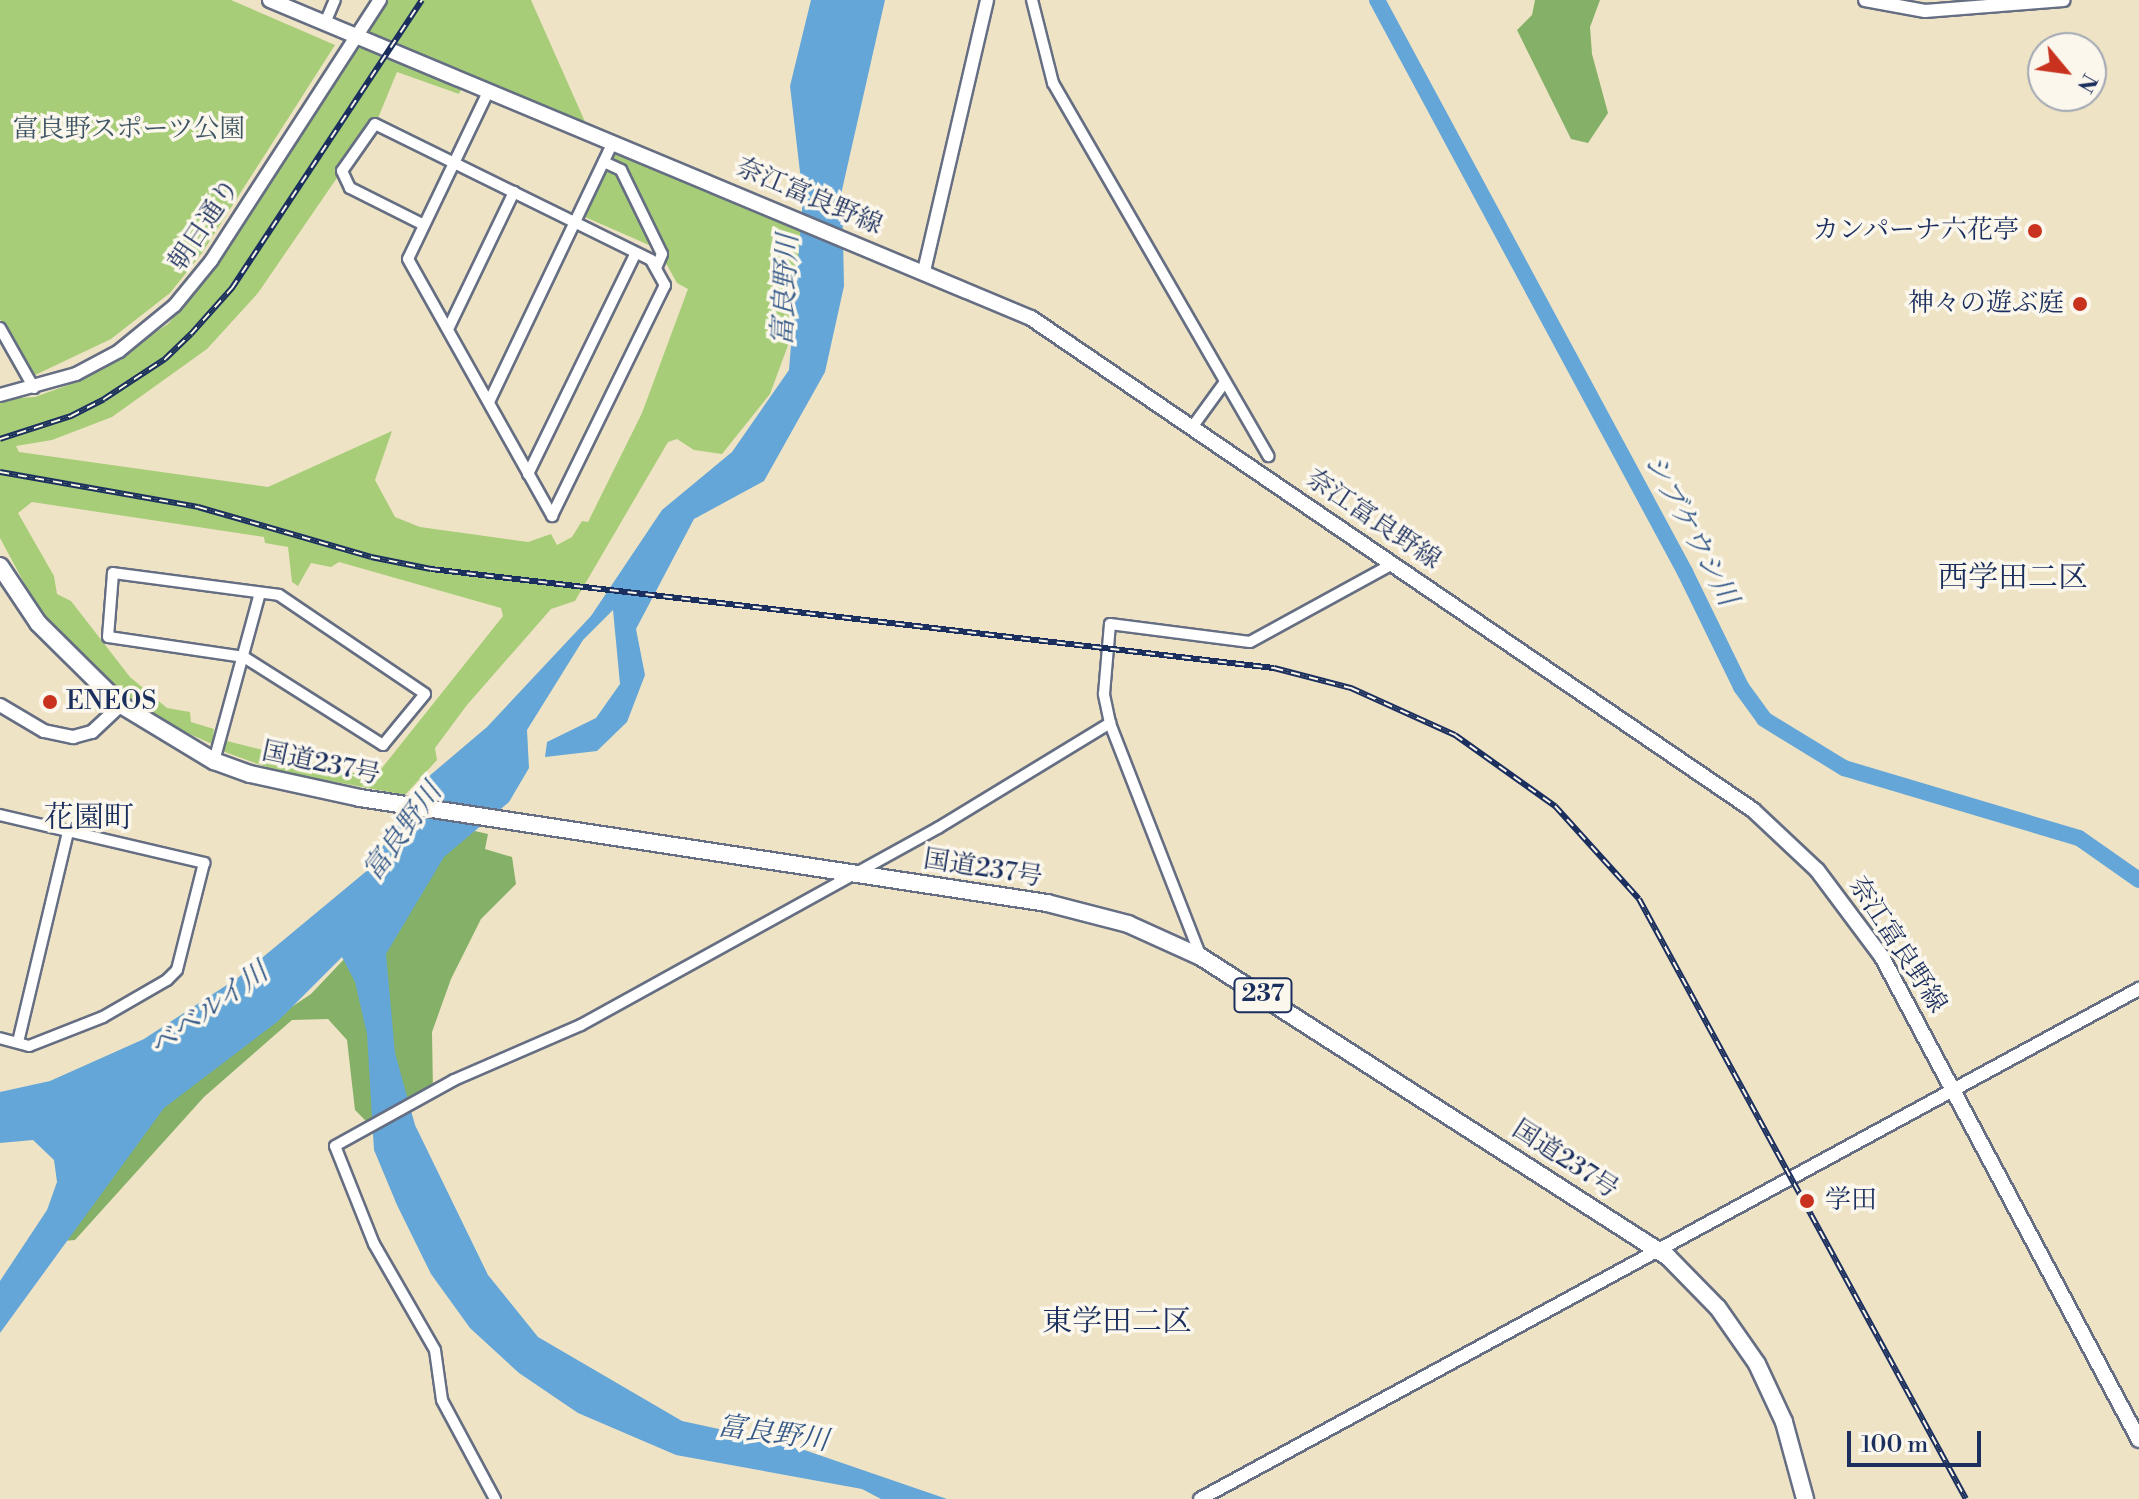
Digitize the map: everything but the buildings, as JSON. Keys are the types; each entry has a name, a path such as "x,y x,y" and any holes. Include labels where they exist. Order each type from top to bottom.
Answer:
{"highway":[{"name":"国道237号","path":"0,566 38,623 121,705 214,761 279,782 388,803 857,873 1074,909 1128,924 1201,957 1658,1250 1718,1308 1757,1364 1784,1422 1805,1499"}],"main road":[{"name":"奈江富良野線","path":"272,0 898,260 1041,325 1712,780 1790,842 1868,935 1955,1089 2139,1440"}],"street":[{"path":"325,23 335,0"},
{"name":"朝日通り","path":"0,395 34,388 119,351 175,305 211,261 380,0"},
{"path":"924,271 987,0"},
{"path":"1032,0 1053,83 1268,456"},
{"path":"1865,0 1925,11 2064,0"},
{"path":"424,225 350,188 342,171 375,124 454,163 514,192 636,253 656,268 665,285 552,516 449,327 408,259 424,225 454,163 489,90"},
{"path":"489,402 613,142"},
{"path":"604,162 621,170 662,254 656,268"},
{"path":"449,327 514,192"},
{"path":"528,474 636,253"},
{"path":"0,328 34,388"},
{"path":"1193,426 1225,382"},
{"path":"1201,957 1110,723 1104,694 1110,624 1250,642 1394,563"},
{"path":"113,573 260,593 279,595 425,694 383,745 244,657 108,637 113,573"},
{"path":"214,761 260,593"},
{"path":"0,705 44,731 73,737 92,732 121,705"},
{"path":"495,1499 442,1400 431,1340 393,1282 337,1160 335,1146 449,1083 581,1025 857,873 1110,723"},
{"path":"0,815 204,863 177,970 103,1017 29,1046 0,1038"},
{"path":"18,1042 68,832"},
{"path":"1200,1499 2139,989"}],"green space":[{"name":"富良野スポーツ公園","path":"0,0 231,0 335,45 202,253 170,293 111,339 33,376 0,319"},
{"path":"383,0 531,0 586,124 363,31"},
{"path":"1535,0 1600,0 1590,27 1592,54 1608,113 1588,143 1571,139 1517,30 1532,15"},
{"path":"357,43 463,85 459,94 397,72 378,118 258,293 207,349 112,417 52,440 16,446 19,452 268,487 392,431 375,480 395,517 420,527 528,542 551,534 557,545 572,537 582,521 588,522 642,413 688,289 677,283 658,249 585,217 616,149 808,230 797,321 770,394 722,454 694,450 677,439 668,442 575,601 551,609 467,705 435,748 437,760 405,795 277,771 222,751 223,740 374,778 503,616 501,608 339,562 331,567 311,563 298,586 292,582 288,547 265,543 264,537 32,502 18,513 54,576 57,594 71,601 130,677 167,708 190,712 191,722 214,729 212,744 161,721 123,695 43,618 0,538 0,399 35,397 79,381 168,324 214,267"},
{"path":"475,831 488,834 485,849 512,857 516,884 481,919 451,979 432,1032 433,1092 376,1131 355,1110 347,1040 328,1019 292,1020 204,1097 75,1240 63,1241 138,1121 206,1064 311,994 458,839"}],"water":[{"path":"811,0 885,0 842,190 844,286 825,372 764,481 694,519 636,629 645,675 627,722 597,751 545,757 547,742 596,718 620,684 613,610 583,640 527,730 529,768 509,802 444,857 386,954 395,1053 415,1125 488,1275 538,1337 682,1421 784,1443 947,1499 881,1499 862,1489 676,1455 578,1413 519,1373 470,1328 431,1274 397,1205 374,1150 367,1034 355,982 342,957 277,1022 164,1108 0,1333 0,1281 47,1210 57,1182 54,1160 33,1140 0,1143 0,1092 50,1081 144,1039 239,977 369,869 421,783 487,727 591,616 662,510 732,452 789,370 803,198 790,86"}],"waterway":[{"name":"シブケウシ川","path":"1377,0 1685,572 1741,687 1764,719 1844,768 2079,838 2139,880"}],"railway":[{"path":"0,439 71,416 104,399 165,359 191,334 232,288 422,0"},
{"path":"0,472 198,507 371,557 431,569 1274,668 1351,688 1455,735 1555,806 1639,899 1966,1499"}],"place":[{"name":"カンパーナ六花亭","path":"2035,231"},
{"name":"神々の遊ぶ庭","path":"2080,304"},
{"name":"ENEOS","path":"50,702"},
{"name":"学田","path":"1807,1201"}],"district":[{"name":"西学田二区","path":"2013,578"},
{"name":"花園町","path":"89,818"},
{"name":"東学田二区","path":"1117,1322"}],"water label":[{"name":"富良野川","path":"786,290"},
{"name":"富良野川","path":"403,832"},
{"name":"ベベルイ川","path":"209,1010"},
{"name":"富良野川","path":"773,1434"}]}
